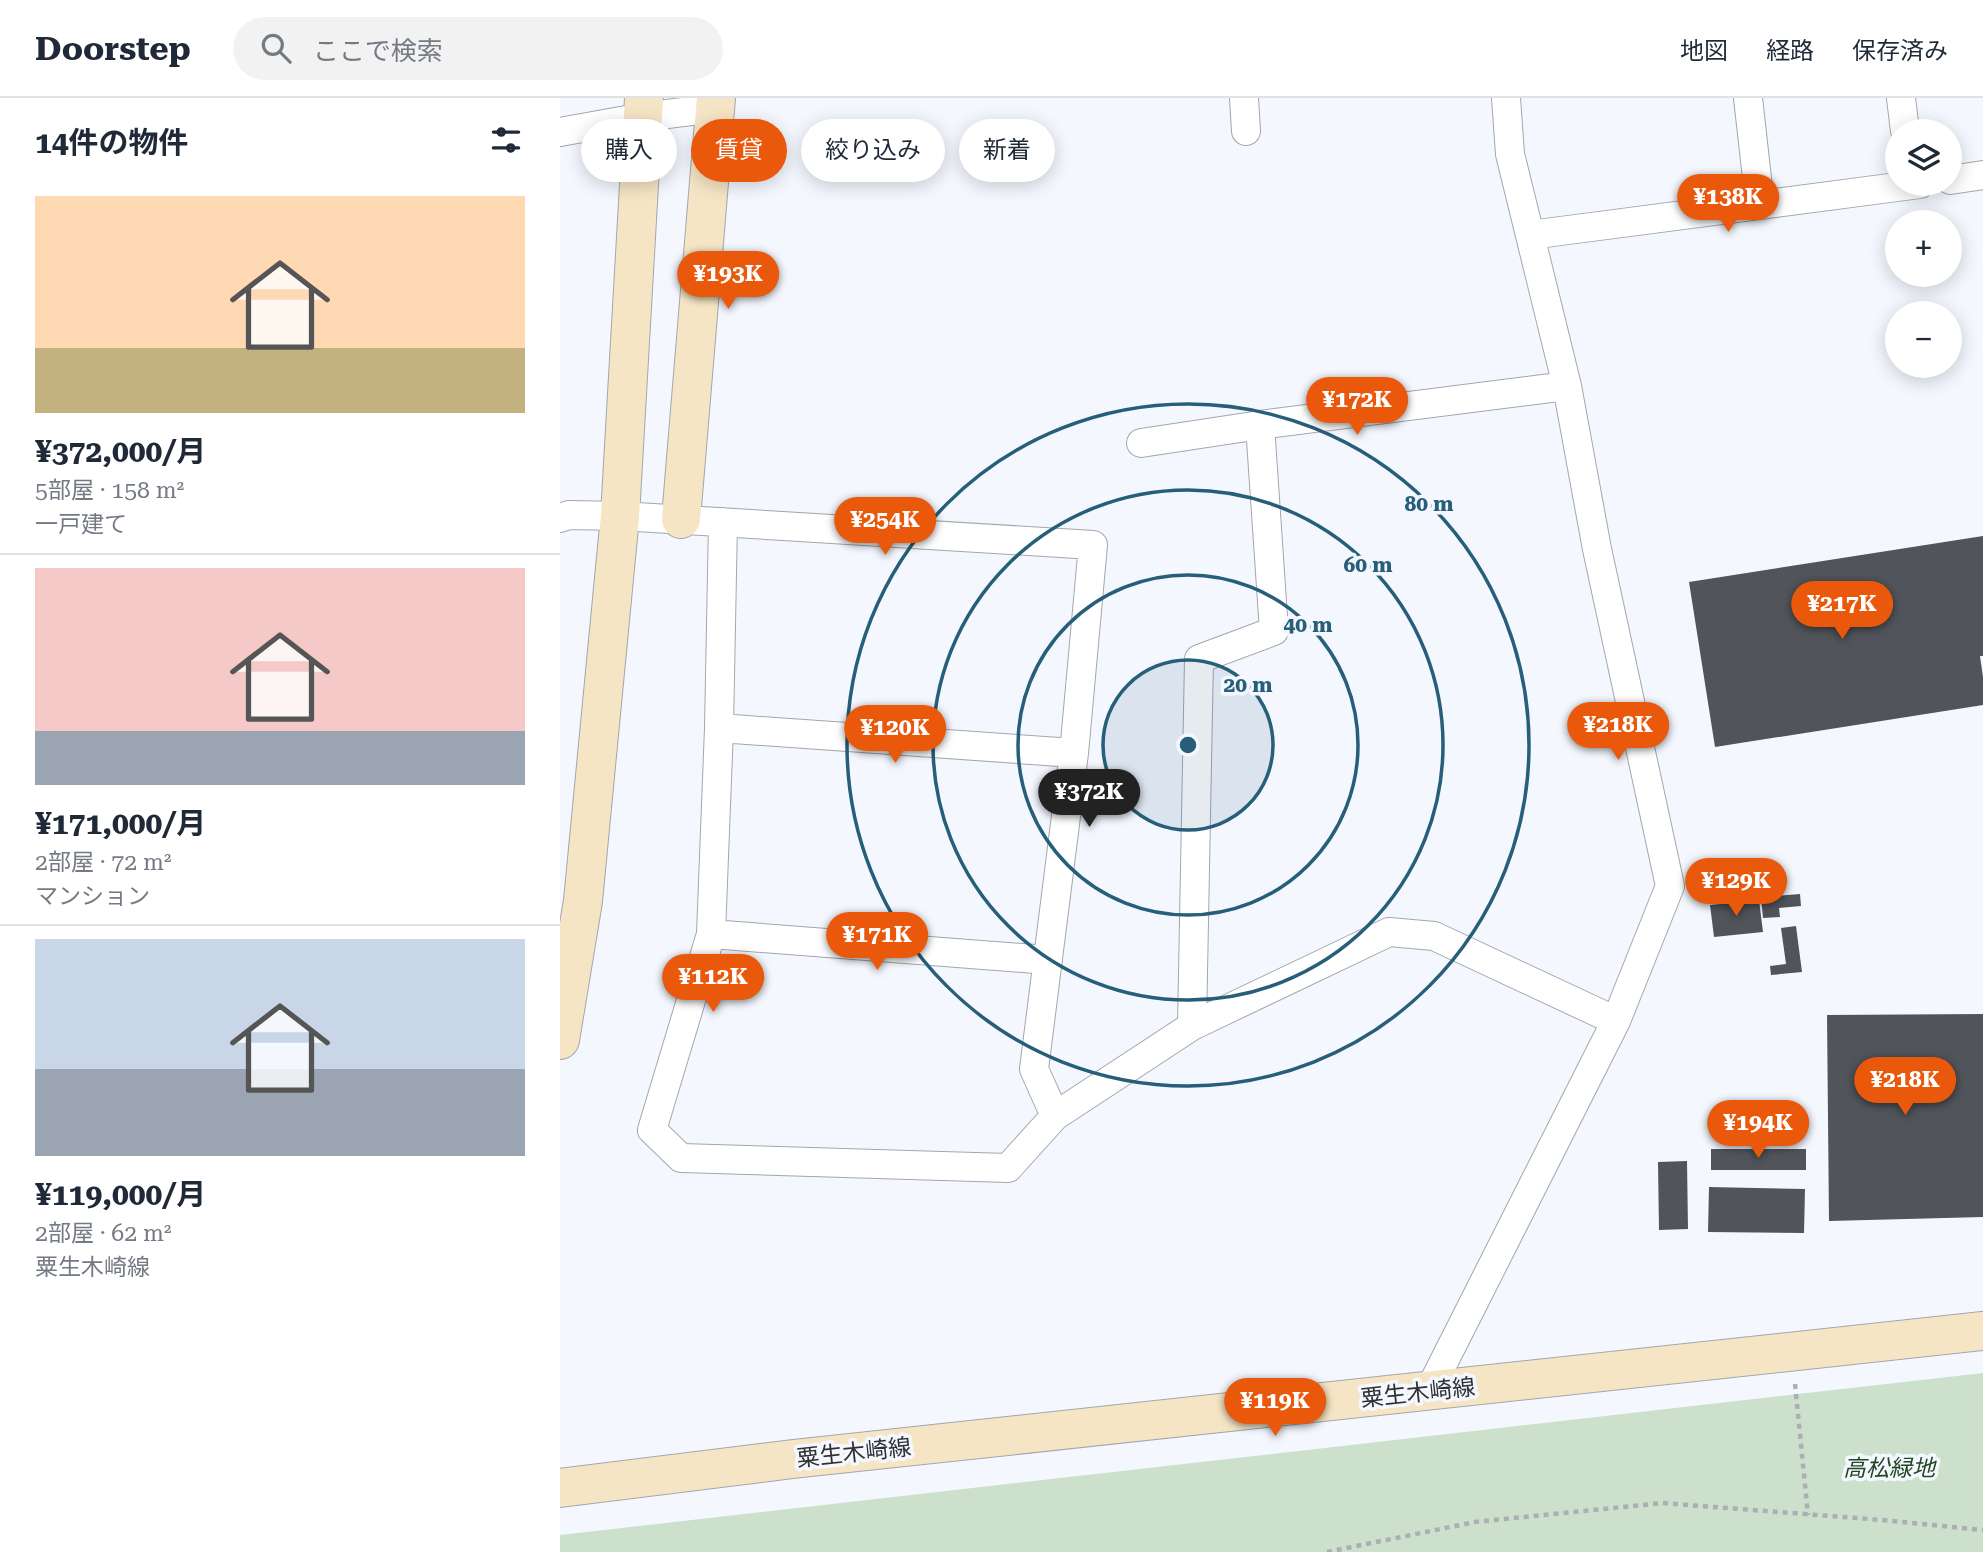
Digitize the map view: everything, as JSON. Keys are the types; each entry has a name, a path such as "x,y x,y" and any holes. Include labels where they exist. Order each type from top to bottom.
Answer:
{"main road":[{"path":"681,519 715,103"},
{"path":"560,1040 583,901 620,516 643,107"},
{"name":"粟生木崎線","path":"560,1488 793,1459 1428,1393 1623,1368 1983,1331"}],"street":[{"path":"1244,98 1246,131"},
{"path":"1428,1393 1616,1021 1670,886 1597,549 1567,386 1510,154 1506,98"},
{"path":"1748,98 1760,205"},
{"path":"1901,98 1904,119"},
{"path":"560,132 643,107 715,103"},
{"path":"1962,178 1983,175"},
{"path":"1530,235 1885,188"},
{"path":"1141,443 1567,386"},
{"path":"1192,1026 1199,659 1274,631 1260,425"},
{"path":"560,517 681,519 1093,545 1074,753 1034,1069 1055,1116"},
{"path":"723,522 711,934 652,1130 681,1158 1009,1168 1055,1116 1192,1026 1389,932 1434,936 1616,1021"},
{"path":"719,728 1074,753"},
{"path":"711,934 1048,960"}],"path":[{"path":"1794,1377 1808,1514"},
{"path":"1327,1552 1475,1522 1662,1503 1983,1530"}],"green space":[{"name":"高松緑地","path":"1983,1373 1983,1552 560,1552 560,1535"}],"building":[{"path":"1983,536 1983,656 1980,656 1983,705 1715,747 1689,582"},
{"path":"1800,894 1801,906 1779,908 1780,917 1763,918 1761,897"},
{"path":"1759,900 1763,932 1714,937 1710,905"},
{"path":"1796,926 1802,972 1771,975 1770,966 1786,964 1781,928"},
{"path":"1983,1014 1983,1217 1829,1221 1827,1015"},
{"path":"1711,1149 1806,1149 1806,1170 1711,1170"},
{"path":"1687,1161 1688,1229 1659,1230 1658,1162"},
{"path":"1709,1187 1805,1189 1804,1233 1708,1232"}]}
